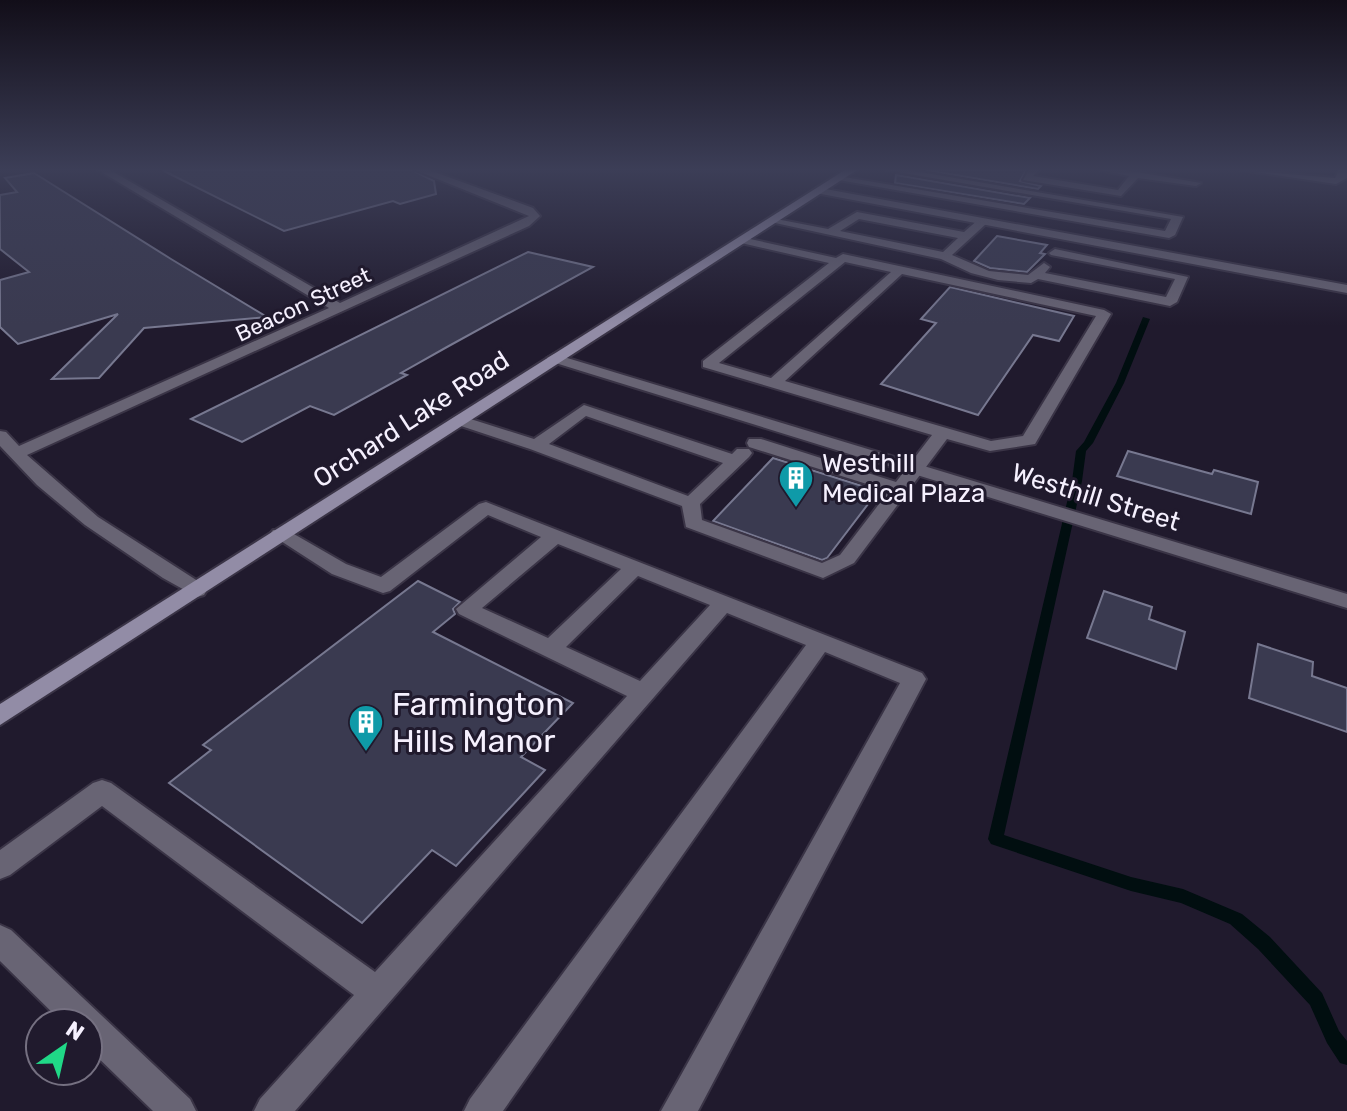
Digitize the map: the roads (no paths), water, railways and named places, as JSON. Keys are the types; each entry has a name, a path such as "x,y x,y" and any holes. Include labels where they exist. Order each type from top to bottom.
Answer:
{"main road":[{"name":"Orchard Lake Road","path":"0,716 770,222"}],"street":[{"path":"192,222 341,309"},
{"name":"Beacon Street","path":"16,454 528,222"},
{"path":"775,222 945,256 977,271 1018,279 1038,275 1170,302 1182,277 1055,253"},
{"path":"830,233 847,222"},
{"path":"893,222 967,236"},
{"path":"945,256 982,222"},
{"path":"987,222 1347,289"},
{"path":"1099,222 1169,235 1176,222"},
{"path":"1038,275 1066,237"},
{"path":"741,240 838,262"},
{"path":"843,258 1104,314 1029,440 990,446 708,364 838,262 843,258"},
{"path":"774,383 900,270"},
{"name":"Westhill Street","path":"554,358 1347,601"},
{"path":"536,445 584,410 735,461"},
{"path":"458,420 536,445 691,503"},
{"path":"691,503 774,426"},
{"path":"691,503 693,523 823,571 847,559 943,432"},
{"path":"0,436 88,520 197,590"},
{"path":"755,443 900,489"},
{"path":"280,534 339,569 383,586 486,508 914,679 679,1111"},
{"path":"555,536 467,609 643,693"},
{"path":"550,649 635,567"},
{"path":"272,1111 724,603"},
{"path":"482,1111 820,642"},
{"path":"0,866 102,791 376,992"},
{"path":"0,940 69,1007"},
{"path":"104,1040 178,1111"}],"waterway":[{"path":"1146,319 1120,383 1081,451 1077,481 996,839 1131,884 1183,896 1236,919 1264,943 1316,999 1333,1037 1347,1056"}],"place":[{"name":"Westhill Medical Plaza","path":"796,509"},
{"name":"Farmington Hills Manor","path":"366,753"}]}
